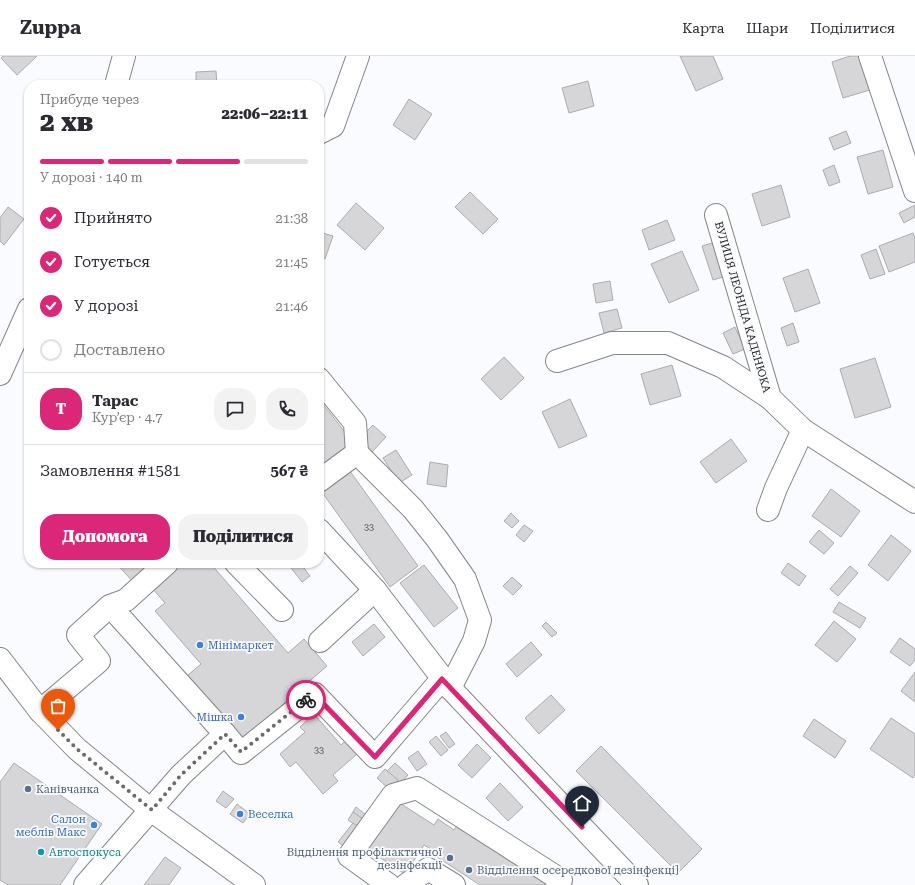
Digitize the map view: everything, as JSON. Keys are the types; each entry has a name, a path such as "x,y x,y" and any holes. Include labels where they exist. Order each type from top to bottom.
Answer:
{"street":[{"path":"117,80 124,56"},
{"path":"324,130 333,126 358,56"},
{"path":"870,56 915,191"},
{"name":"ВУЛИЦЯ ЛЕОНІДА КАДЕНЮКА","path":"716,215 770,398"},
{"path":"0,374 24,323"},
{"name":"ВУЛИЦЯ ЛЕОНІДА КАДЕНЮКА","path":"557,361 612,343 668,343 723,367 770,398 803,430 915,502"},
{"path":"110,606 241,752 314,694 375,757 446,683 478,629 480,620 467,585 437,539 413,509 357,453 356,423 324,386"},
{"path":"768,510 776,488 803,430"},
{"path":"324,477 357,453"},
{"path":"324,535 375,590 446,683 637,885"},
{"path":"40,711 99,661 78,635 110,606 126,600 161,568"},
{"path":"241,568 282,610"},
{"path":"320,641 375,590"},
{"path":"0,659 40,711 77,749 152,810 254,885"},
{"path":"85,885 181,775 225,734"},
{"path":"389,885 349,856 393,794 417,788 561,880 557,885"},
{"path":"406,885 428,869 454,885"}],"building":[{"path":"3,56 37,56 17,75 1,58"},
{"path":"680,56 713,56 723,79 696,91"},
{"path":"850,56 860,56 870,90 843,98 832,62"},
{"path":"216,71 217,80 196,80 196,72"},
{"path":"588,81 594,106 569,113 562,88"},
{"path":"409,99 432,114 415,140 393,125"},
{"path":"846,131 851,143 834,150 829,138"},
{"path":"883,150 893,187 868,194 857,157"},
{"path":"834,165 840,182 829,186 823,170"},
{"path":"781,185 790,217 762,226 752,194"},
{"path":"470,192 498,219 483,234 455,207"},
{"path":"356,203 384,228 365,250 337,225"},
{"path":"915,205 915,217 904,223 899,213"},
{"path":"8,207 24,219 4,245 0,241 0,218"},
{"path":"667,220 675,240 649,250 642,230"},
{"path":"324,233 333,236 324,259"},
{"path":"913,233 915,238 915,262 889,272 879,246"},
{"path":"719,241 730,275 713,280 702,246"},
{"path":"876,249 885,274 870,279 861,255"},
{"path":"682,251 699,290 669,303 651,264"},
{"path":"808,269 820,303 795,312 783,278"},
{"path":"610,281 613,300 596,303 593,284"},
{"path":"617,309 622,328 604,333 599,313"},
{"path":"793,323 799,342 787,346 781,328"},
{"path":"735,327 745,349 733,354 723,333"},
{"path":"504,357 524,378 501,400 481,379"},
{"path":"875,358 891,407 855,418 840,369"},
{"path":"672,365 681,396 650,405 641,374"},
{"path":"570,399 587,436 559,448 542,412"},
{"path":"324,405 355,445 324,466"},
{"path":"373,425 386,437 371,453 358,440"},
{"path":"731,439 747,461 716,483 700,462"},
{"path":"396,450 412,475 399,483 383,458"},
{"path":"430,462 448,465 446,487 427,484"},
{"path":"347,467 418,566 390,587 324,495 324,484"},
{"path":"831,489 860,511 841,537 812,516"},
{"path":"511,513 519,521 512,528 504,521"},
{"path":"524,525 533,531 524,542 516,535"},
{"path":"819,530 834,543 824,554 809,542"},
{"path":"891,535 911,551 888,581 868,565"},
{"path":"788,563 806,576 799,586 781,573"},
{"path":"424,565 458,608 434,627 400,583"},
{"path":"850,566 858,573 838,596 830,589"},
{"path":"121,568 153,568 135,584"},
{"path":"175,568 214,568 288,653 304,639 327,666 242,740 187,676 201,664 155,611 165,603 152,588"},
{"path":"291,568 304,568 310,576 302,582"},
{"path":"512,577 522,586 513,595 503,586"},
{"path":"839,602 866,618 860,628 833,612"},
{"path":"834,621 856,639 837,662 815,645"},
{"path":"546,622 557,633 552,637 542,626"},
{"path":"374,624 385,637 363,656 352,642"},
{"path":"900,638 915,649 915,660 910,666 890,652"},
{"path":"531,642 542,655 517,677 506,664"},
{"path":"915,672 915,702 901,691"},
{"path":"551,695 565,710 539,734 525,718"},
{"path":"314,714 341,745 345,741 357,754 333,775 338,781 323,794 296,762 290,767 280,754 305,732 300,727"},
{"path":"891,718 915,734 915,775 913,778 870,749"},
{"path":"814,719 846,741 835,758 803,736"},
{"path":"446,732 455,744 449,748 440,736"},
{"path":"436,736 448,750 441,756 429,742"},
{"path":"477,744 491,758 472,778 458,765"},
{"path":"601,746 702,849 678,873 576,771"},
{"path":"418,751 427,764 417,771 408,758"},
{"name":"Автоспокуса","path":"14,763 102,824 60,885 8,885 0,880 0,782"},
{"path":"395,763 408,775 400,784 387,771"},
{"path":"385,769 398,780 390,790 377,778"},
{"path":"500,783 523,807 508,821 486,798"},
{"path":"223,791 234,799 226,808 216,801"},
{"path":"398,802 434,825 438,819 454,830 460,821 548,879 544,885 480,885 437,857 439,854 424,845 405,874 367,849"},
{"name":"Веселка","path":"237,804 250,814 243,823 230,814"},
{"path":"356,807 366,815 363,819 353,812"},
{"path":"353,812 363,819 358,827 348,820"},
{"path":"353,823 359,827 345,847 338,842"},
{"path":"165,857 181,868 169,885 144,885"}],"way so far":[{"path":"58,730 77,749 152,810 181,775 225,734 241,752 306,700"}],"place":[{"name":"Мінімаркет","path":"200,645"},
{"name":"Мішка","path":"241,717"},
{"name":"Канівчанка","path":"28,789"},
{"name":"Веселка","path":"240,814"},
{"name":"Салон меблів Макс","path":"94,825"},
{"name":"Автоспокуса","path":"41,852"},
{"name":"Відділення профілактичної дезінфекції","path":"450,858"},
{"name":"Відділення осередкової дезінфекці]","path":"469,870"}],"route":[{"path":"306,700 314,694 375,757 442,679 582,827"}]}
